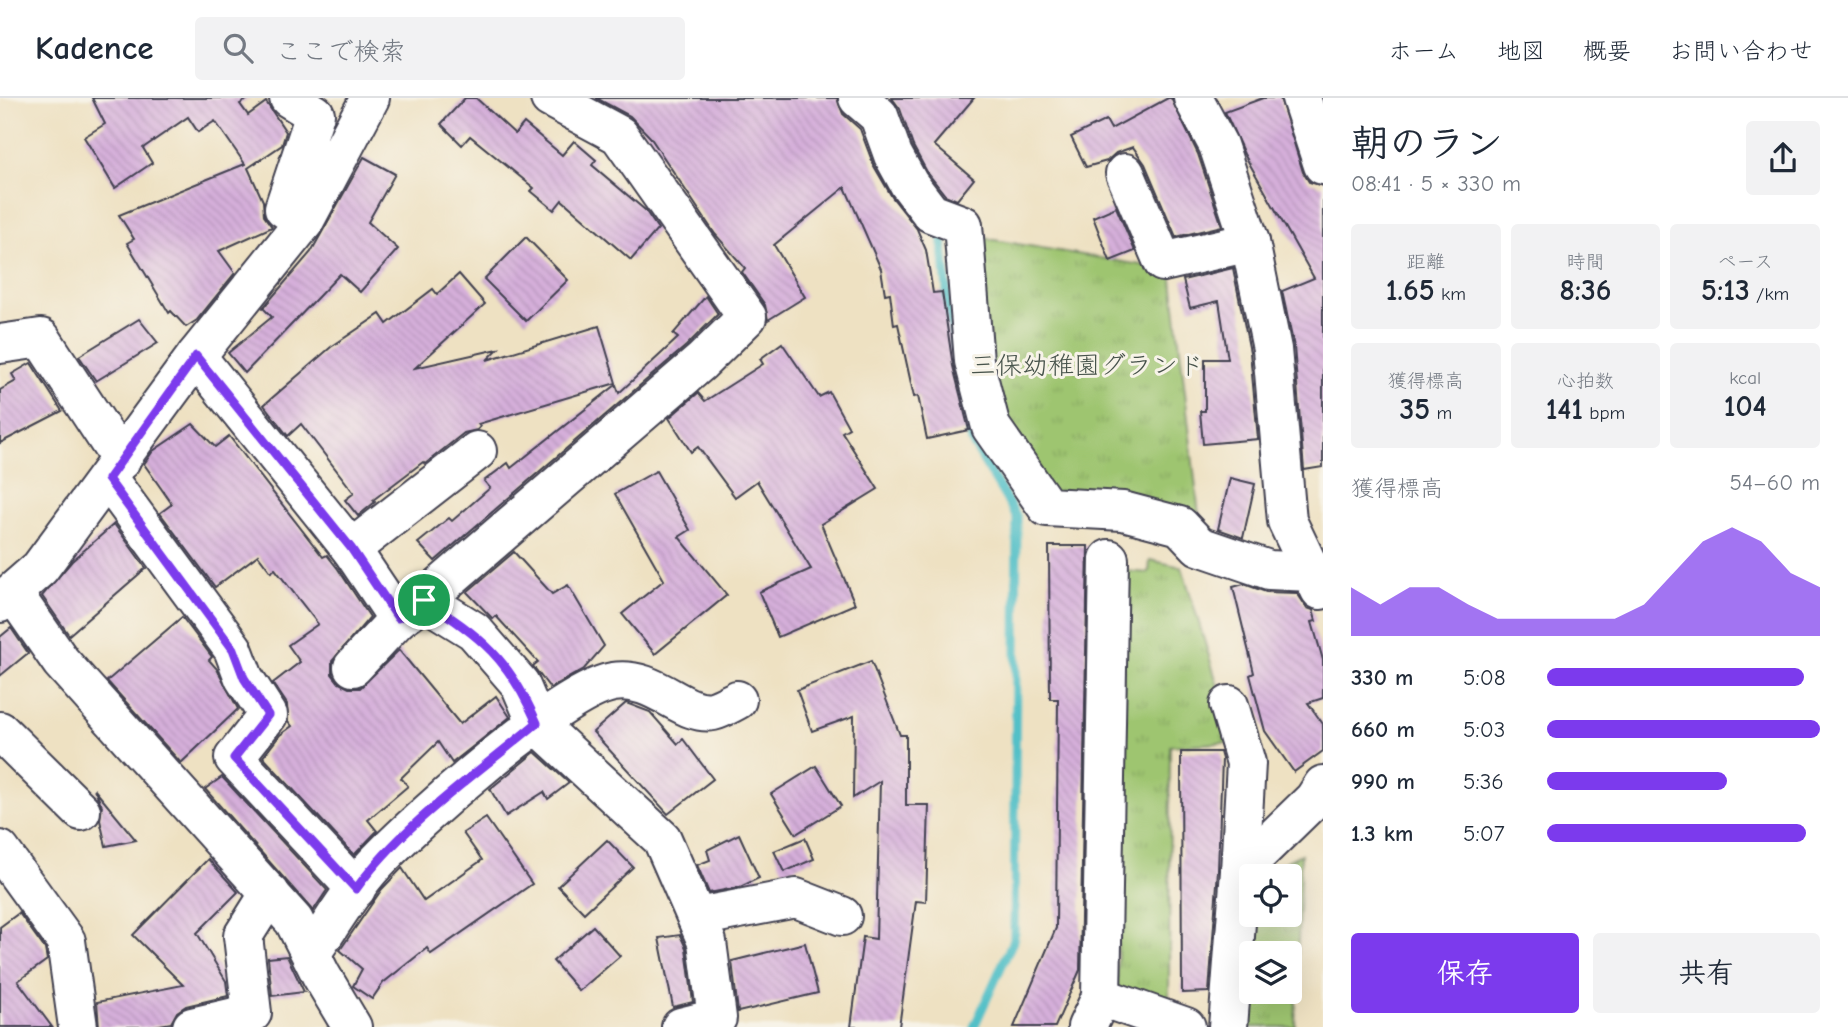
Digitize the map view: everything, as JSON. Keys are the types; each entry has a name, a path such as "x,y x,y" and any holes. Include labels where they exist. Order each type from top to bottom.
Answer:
{"street":[{"path":"289,98 315,114 284,208 304,222"},
{"path":"352,1027 321,975 312,952 294,921 61,662 7,598 40,568 196,356 304,222 370,98"},
{"path":"354,667 411,609 701,362 747,317 619,135 550,98"},
{"path":"858,98 879,116 898,164 931,212 962,225 974,361 991,426 1047,507 1124,511 1180,526 1199,547 1317,584"},
{"path":"1193,98 1218,145 1250,242 1272,349 1287,521 1317,584"},
{"path":"1301,98 1323,165"},
{"path":"1125,173 1163,262 1250,242"},
{"path":"0,344 41,338 114,469 233,649 244,678 268,715 234,758 356,889"},
{"path":"196,356 351,548 411,609 474,631 520,684 537,723 662,839 707,942 717,1018 681,1027"},
{"path":"351,548 477,451"},
{"path":"1109,559 1094,1012 1185,1027"},
{"path":"312,952 373,866 443,802 537,723 598,685 631,679 656,688 683,705 710,712 737,700"},
{"path":"1229,705 1245,763 1240,864"},
{"path":"0,731 81,811"},
{"path":"1247,864 1314,799 1323,785"},
{"path":"0,850 66,941 78,1027"},
{"path":"1228,1027 1239,884"},
{"path":"192,1027 252,1013 243,936 271,893"},
{"path":"698,917 796,898 842,916"}],"green space":[{"name":"三保幼稚園グランド","path":"971,236 1171,270 1200,524 1050,496 999,420"},
{"path":"1150,560 1182,567 1235,742 1170,746 1169,1002 1117,993 1125,571 1149,573"},
{"path":"1301,854 1301,864 1281,864"},
{"path":"1250,927 1298,927 1298,941 1249,941"},
{"path":"1243,1004 1296,1004 1295,1027 1241,1027"}],"building":[{"path":"92,98 250,98 240,104 248,115 266,102 286,132 282,145 248,168 263,201 264,216 272,227 219,251 235,273 197,320 186,327 171,311 169,313 127,243 134,239 119,215 245,164 215,121 198,132 188,117 143,148 152,163 115,188 84,137 105,124"},
{"path":"465,98 476,98 515,134 524,123 562,155 574,141 596,160 592,165 645,210 658,229 631,260 562,200 554,210 531,191 534,188 470,136 462,145 441,124"},
{"path":"596,98 837,98 843,114 860,129 874,166 892,197 917,229 926,250 933,293 942,292 953,366 969,430 927,439 918,396 914,397 898,324 894,325 890,293 885,294 881,269 845,187 774,245 805,297 768,320 765,305 742,272 745,268 715,234 650,137 630,116"},
{"path":"892,98 974,98 934,145 974,179 957,200 945,195 927,172 913,146 900,109"},
{"path":"1171,98 1198,154 1222,226 1176,237 1145,164 1133,147 1116,153 1107,161 1086,167 1071,137 1106,120 1111,129"},
{"path":"1263,98 1280,98 1303,172 1309,182 1323,186 1323,467 1304,470 1294,347 1282,291 1314,278 1244,154 1225,112"},
{"path":"364,157 395,174 368,222 398,249 360,292 340,274 245,373 228,353 272,317 263,308 311,252"},
{"path":"1116,207 1135,251 1110,261 1093,217"},
{"path":"526,237 568,280 526,321 484,279"},
{"path":"1233,268 1250,352 1258,439 1203,444 1200,411 1205,411 1205,359 1228,359 1219,301 1190,308 1183,280"},
{"path":"459,274 485,304 415,368 498,349 487,360 599,326 616,383 478,424 480,427 477,430 464,433 425,464 423,462 373,500 375,502 358,516 345,500 354,493 301,424 288,436 264,405 331,347 380,314 387,324 433,289 437,294"},
{"path":"706,296 718,314 686,346 435,561 418,543 449,518 452,521 490,488 484,481 508,463 511,468 616,385 619,393 678,338 673,334"},
{"path":"139,319 158,343 96,381 79,356"},
{"path":"782,343 819,397 829,392 849,428 842,432 878,489 821,524 855,604 778,637 759,592 811,569 757,481 735,497 698,447 691,452 669,418 698,393 705,401 763,364 760,359"},
{"path":"31,363 62,411 0,443 0,390 16,381 12,374"},
{"path":"193,424 215,447 229,436 323,557 327,555 338,569 370,617 332,661 332,674 339,683 349,688 360,688 399,650 460,724 496,696 510,717 452,763 438,742 401,778 408,786 368,820 377,831 354,855 263,757 280,735 292,726 288,721 287,704 273,683 300,662 288,645 318,624 275,569 271,572 258,555 215,587 160,513 172,504 144,464 153,451"},
{"path":"656,471 690,530 679,537 727,595 655,654 622,614 664,580 615,494"},
{"path":"1230,478 1255,484 1243,538 1218,529"},
{"path":"114,524 146,568 69,635 42,596 72,561"},
{"path":"1049,546 1088,546 1080,970 1055,1027 1014,1027 1056,928 1058,699 1050,699"},
{"path":"514,552 552,594 568,585 604,646 584,669 550,688 533,666 538,662 496,616 493,619 467,592"},
{"path":"1244,584 1266,592 1297,593 1307,608 1313,610 1316,621 1312,622 1323,660 1323,698 1308,703 1323,724 1323,751 1294,772 1265,731 1250,675 1254,673 1233,587"},
{"path":"182,617 212,657 209,660 217,669 238,709 181,763 107,681"},
{"path":"11,628 28,653 0,676 0,637"},
{"path":"871,661 900,735 906,735 906,805 929,805 926,902 916,901 899,1027 851,1027 863,937 876,939 880,781 853,798 854,716 812,731 797,690"},
{"path":"626,703 650,712 678,744 683,739 713,779 668,814 593,732"},
{"path":"535,752 569,783 548,799 544,792 506,816 490,789"},
{"path":"1181,752 1220,752 1222,759 1218,870 1209,992 1182,993"},
{"path":"816,766 841,806 796,834 771,794"},
{"path":"222,777 327,890 313,911 205,789"},
{"path":"94,789 136,840 106,846 100,820 102,806"},
{"path":"486,818 532,884 431,954 427,948 383,983 372,999 353,986 362,969 340,950 382,889 402,868 424,901 482,860 463,833"},
{"path":"739,834 759,878 740,887 709,893 697,865 710,860 707,850"},
{"path":"805,838 814,859 784,872 774,851"},
{"path":"607,840 633,867 584,913 558,886"},
{"path":"208,859 238,892 197,933 226,981 228,996 186,1006 177,1012 171,1023 149,1027 99,1027 97,1002 183,985 133,935"},
{"path":"19,913 45,949 47,960 18,981 52,1027 0,1027 0,927"},
{"path":"593,926 620,956 579,991 553,961"},
{"path":"680,935 686,948 693,1002 673,1007 659,938"},
{"path":"805,943 818,993 738,1012 732,961"},
{"path":"287,956 304,992 272,996 268,958"}],"waterway":[{"path":"935,231 942,235 953,357 972,442 1017,517 1014,939 974,1027"}],"route":[{"path":"196,356 269,443 351,548 398,618 424,600 474,631 520,684 537,723 443,802 373,866 356,889 234,758 268,715 244,678 233,649 108,479 196,356"}]}
